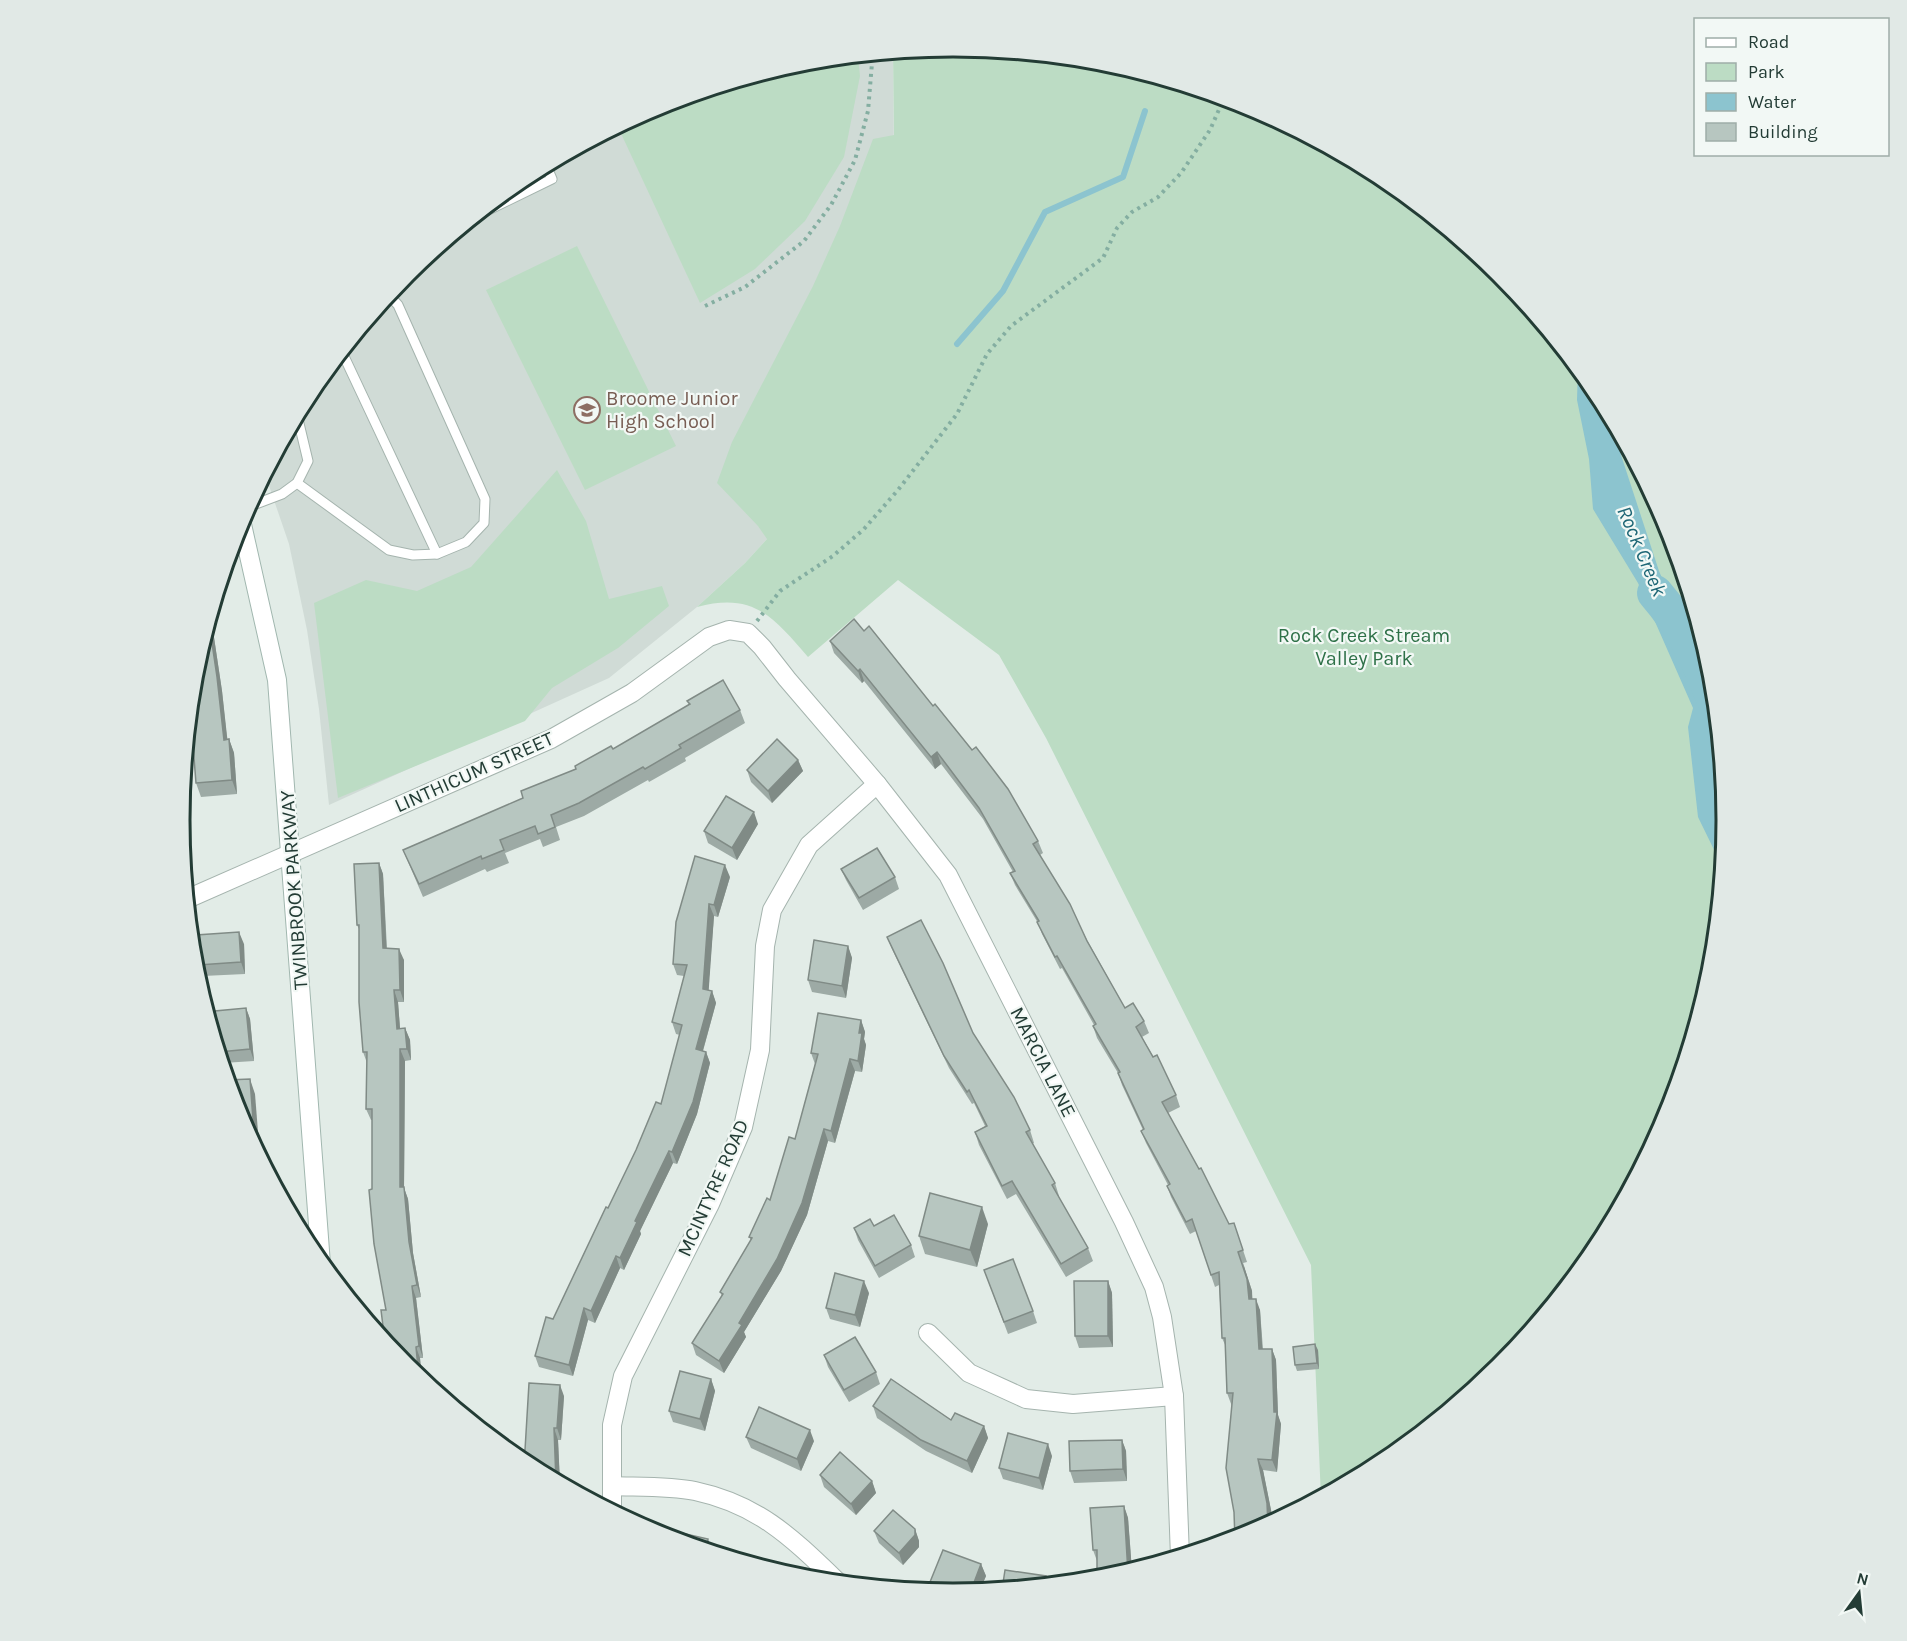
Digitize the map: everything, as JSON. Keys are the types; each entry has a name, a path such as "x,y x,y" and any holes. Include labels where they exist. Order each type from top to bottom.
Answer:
{"street":[{"name":"TWINBROOK PARKWAY","path":"245,537 277,680 320,1246"},
{"name":"LINTHICUM STREET","path":"194,895 551,739 632,693 709,637 729,630 748,633"},
{"name":"MARCIA LANE","path":"748,633 877,784 948,875 1124,1222 1154,1287 1162,1317 1174,1396 1180,1549"},
{"name":"MCINTYRE ROAD","path":"612,1503 612,1425 623,1376 710,1204 743,1126 760,1050 765,946 772,910 808,845 877,784"},
{"path":"928,1333 969,1373 1026,1399 1073,1404 1174,1396"},
{"path":"612,1486 694,1491 747,1507 791,1536 829,1573"}],"lane":[{"path":"511,199 552,179 549,173"},
{"path":"297,483 389,550 413,555 437,554 466,542 484,523 485,499 394,301"},
{"path":"346,359 437,554"},
{"path":"260,502 282,494 297,483 308,460 300,427"}],"path":[{"path":"705,306 745,286 804,241 831,205 855,160 868,111 873,62"},
{"path":"748,633 780,591 833,556 864,529 898,490 957,414 987,354 1011,326 1103,258 1117,228 1132,212 1158,197 1181,172 1210,130 1221,106"}],"shaded area":[{"name":"Broome Junior High School","path":"893,60 896,377 822,479 745,563 697,607 609,678 329,805 319,709 307,630 289,544 268,484 292,439 319,396 379,317 450,246 529,186 572,159 661,115 756,83 805,72"}],"green space":[{"name":"Rock Creek Stream Valley Park","path":"954,57 1003,59 1053,64 1151,83 1246,115 1335,159 1378,186 1457,246 1528,317 1588,396 1615,439 1659,528 1676,575 1691,623 1702,672 1710,721 1717,820 1710,920 1702,969 1691,1018 1659,1113 1615,1202 1588,1245 1528,1324 1457,1395 1378,1455 1321,1490 1311,1265 1046,738 999,655 898,580 808,657 784,630 761,611 733,603 697,607 745,563 767,539 758,526 717,483 732,442 813,286 840,226 873,139 894,135 893,60"},
{"path":"859,64 860,76 844,157 805,221 755,269 700,303 621,134 661,115 756,83"},
{"path":"577,246 676,446 585,490 486,290"},
{"path":"557,470 586,521 609,599 662,586 669,606 618,648 552,688 525,721 338,798 314,603 366,580 417,591 471,567"}],"water":[{"path":"1578,382 1620,449 1659,571 1703,676 1715,771 1716,853 1698,817 1688,727 1693,708 1638,583 1593,509 1589,459 1577,400"}],"building":[{"path":"854,619 864,631 869,626 933,706 935,704 972,750 976,747 1008,789 1038,841 1033,844 1070,904 1087,941 1125,1008 1133,1003 1144,1021 1136,1027 1153,1057 1157,1055 1176,1095 1162,1102 1199,1169 1201,1168 1229,1224 1234,1223 1243,1250 1238,1252 1247,1279 1249,1299 1256,1299 1259,1349 1272,1349 1274,1412 1277,1412 1272,1460 1258,1459 1268,1516 1235,1530 1234,1512 1226,1468 1233,1393 1227,1393 1219,1272 1211,1275 1192,1219 1186,1222 1167,1186 1170,1184 1141,1131 1144,1129 1118,1073 1120,1072 1093,1026 1096,1024 1057,956 1055,957 1037,922 1039,921 1010,873 1015,871 979,808 937,752 931,757 860,669 858,671 830,641"},
{"path":"212,642 224,740 229,739 232,780 196,783 194,754 197,721"},
{"path":"723,680 740,710 679,745 681,748 645,769 643,767 579,803 551,815 555,827 538,834 535,826 500,840 504,850 482,859 481,856 419,884 403,850 523,798 521,791 576,769 575,766 611,746 613,749 690,704 687,701"},
{"path":"777,739 798,760 768,791 747,770"},
{"path":"726,796 754,812 732,848 704,831"},
{"path":"877,848 895,877 859,898 841,869"},
{"path":"695,856 725,865 714,905 709,904 703,989 712,991 696,1049 706,1052 693,1102 672,1152 669,1151 620,1258 616,1256 591,1311 584,1308 569,1365 535,1356 546,1317 553,1319 606,1207 608,1208 636,1150 656,1102 661,1104 682,1025 672,1022 687,965 673,964 676,922"},
{"path":"379,863 383,948 399,949 400,990 394,990 397,1029 405,1028 407,1049 400,1049 400,1187 404,1187 409,1242 417,1285 412,1286 419,1346 416,1347 418,1363 383,1328 381,1310 386,1310 374,1244 369,1190 372,1189 372,1109 366,1109 367,1052 363,1052 359,1002 359,925 357,925 354,864"},
{"path":"921,920 943,963 973,1033 1014,1097 1030,1130 1026,1132 1055,1183 1052,1185 1088,1248 1061,1264 1012,1181 1002,1186 975,1132 987,1126 969,1090 967,1092 944,1056 887,937"},
{"path":"239,932 241,962 204,965 199,935"},
{"path":"814,940 848,946 842,986 808,980"},
{"path":"246,1008 250,1049 226,1051 215,1011"},
{"path":"818,1013 861,1020 859,1033 862,1033 858,1061 850,1059 831,1131 824,1129 802,1203 777,1259 739,1323 742,1325 719,1361 692,1343 723,1294 720,1292 752,1238 749,1237 767,1198 770,1200 789,1137 795,1139 818,1054 811,1053"},
{"path":"250,1079 253,1124 248,1113 236,1080"},
{"path":"930,1193 982,1207 970,1250 919,1236"},
{"path":"894,1215 911,1245 875,1266 854,1228 870,1219 874,1226"},
{"path":"1013,1259 1033,1311 1004,1322 984,1270"},
{"path":"835,1273 864,1281 855,1315 826,1308"},
{"path":"1074,1281 1108,1281 1108,1336 1075,1336"},
{"path":"855,1337 876,1372 844,1390 824,1355"},
{"path":"1315,1344 1317,1363 1295,1365 1293,1347"},
{"path":"680,1371 711,1379 700,1419 669,1411"},
{"path":"891,1379 951,1420 955,1413 984,1426 967,1461 921,1440 873,1406"},
{"path":"529,1383 560,1385 557,1428 554,1428 556,1472 523,1451 525,1450"},
{"path":"759,1407 810,1430 797,1459 746,1437"},
{"path":"1008,1433 1048,1444 1039,1478 999,1468"},
{"path":"1122,1440 1123,1469 1070,1471 1069,1441"},
{"path":"840,1452 872,1481 851,1504 820,1475"},
{"path":"1124,1506 1127,1563 1097,1570 1097,1550 1093,1550 1090,1508"},
{"path":"893,1510 915,1529 915,1535 899,1553 874,1531"},
{"path":"679,1532 708,1539 707,1543"},
{"path":"943,1550 981,1564 974,1583 930,1582"},
{"path":"1005,1570 1046,1576 1046,1578 1003,1582"}],"waterway":[{"path":"957,344 1003,291 1045,212 1123,177 1145,111"},
{"name":"Rock Creek","path":"1655,593 1684,632 1701,669"},
{"path":"1675,616 1684,599"}],"place":[{"name":"Broome Junior High School","path":"587,410"}]}
